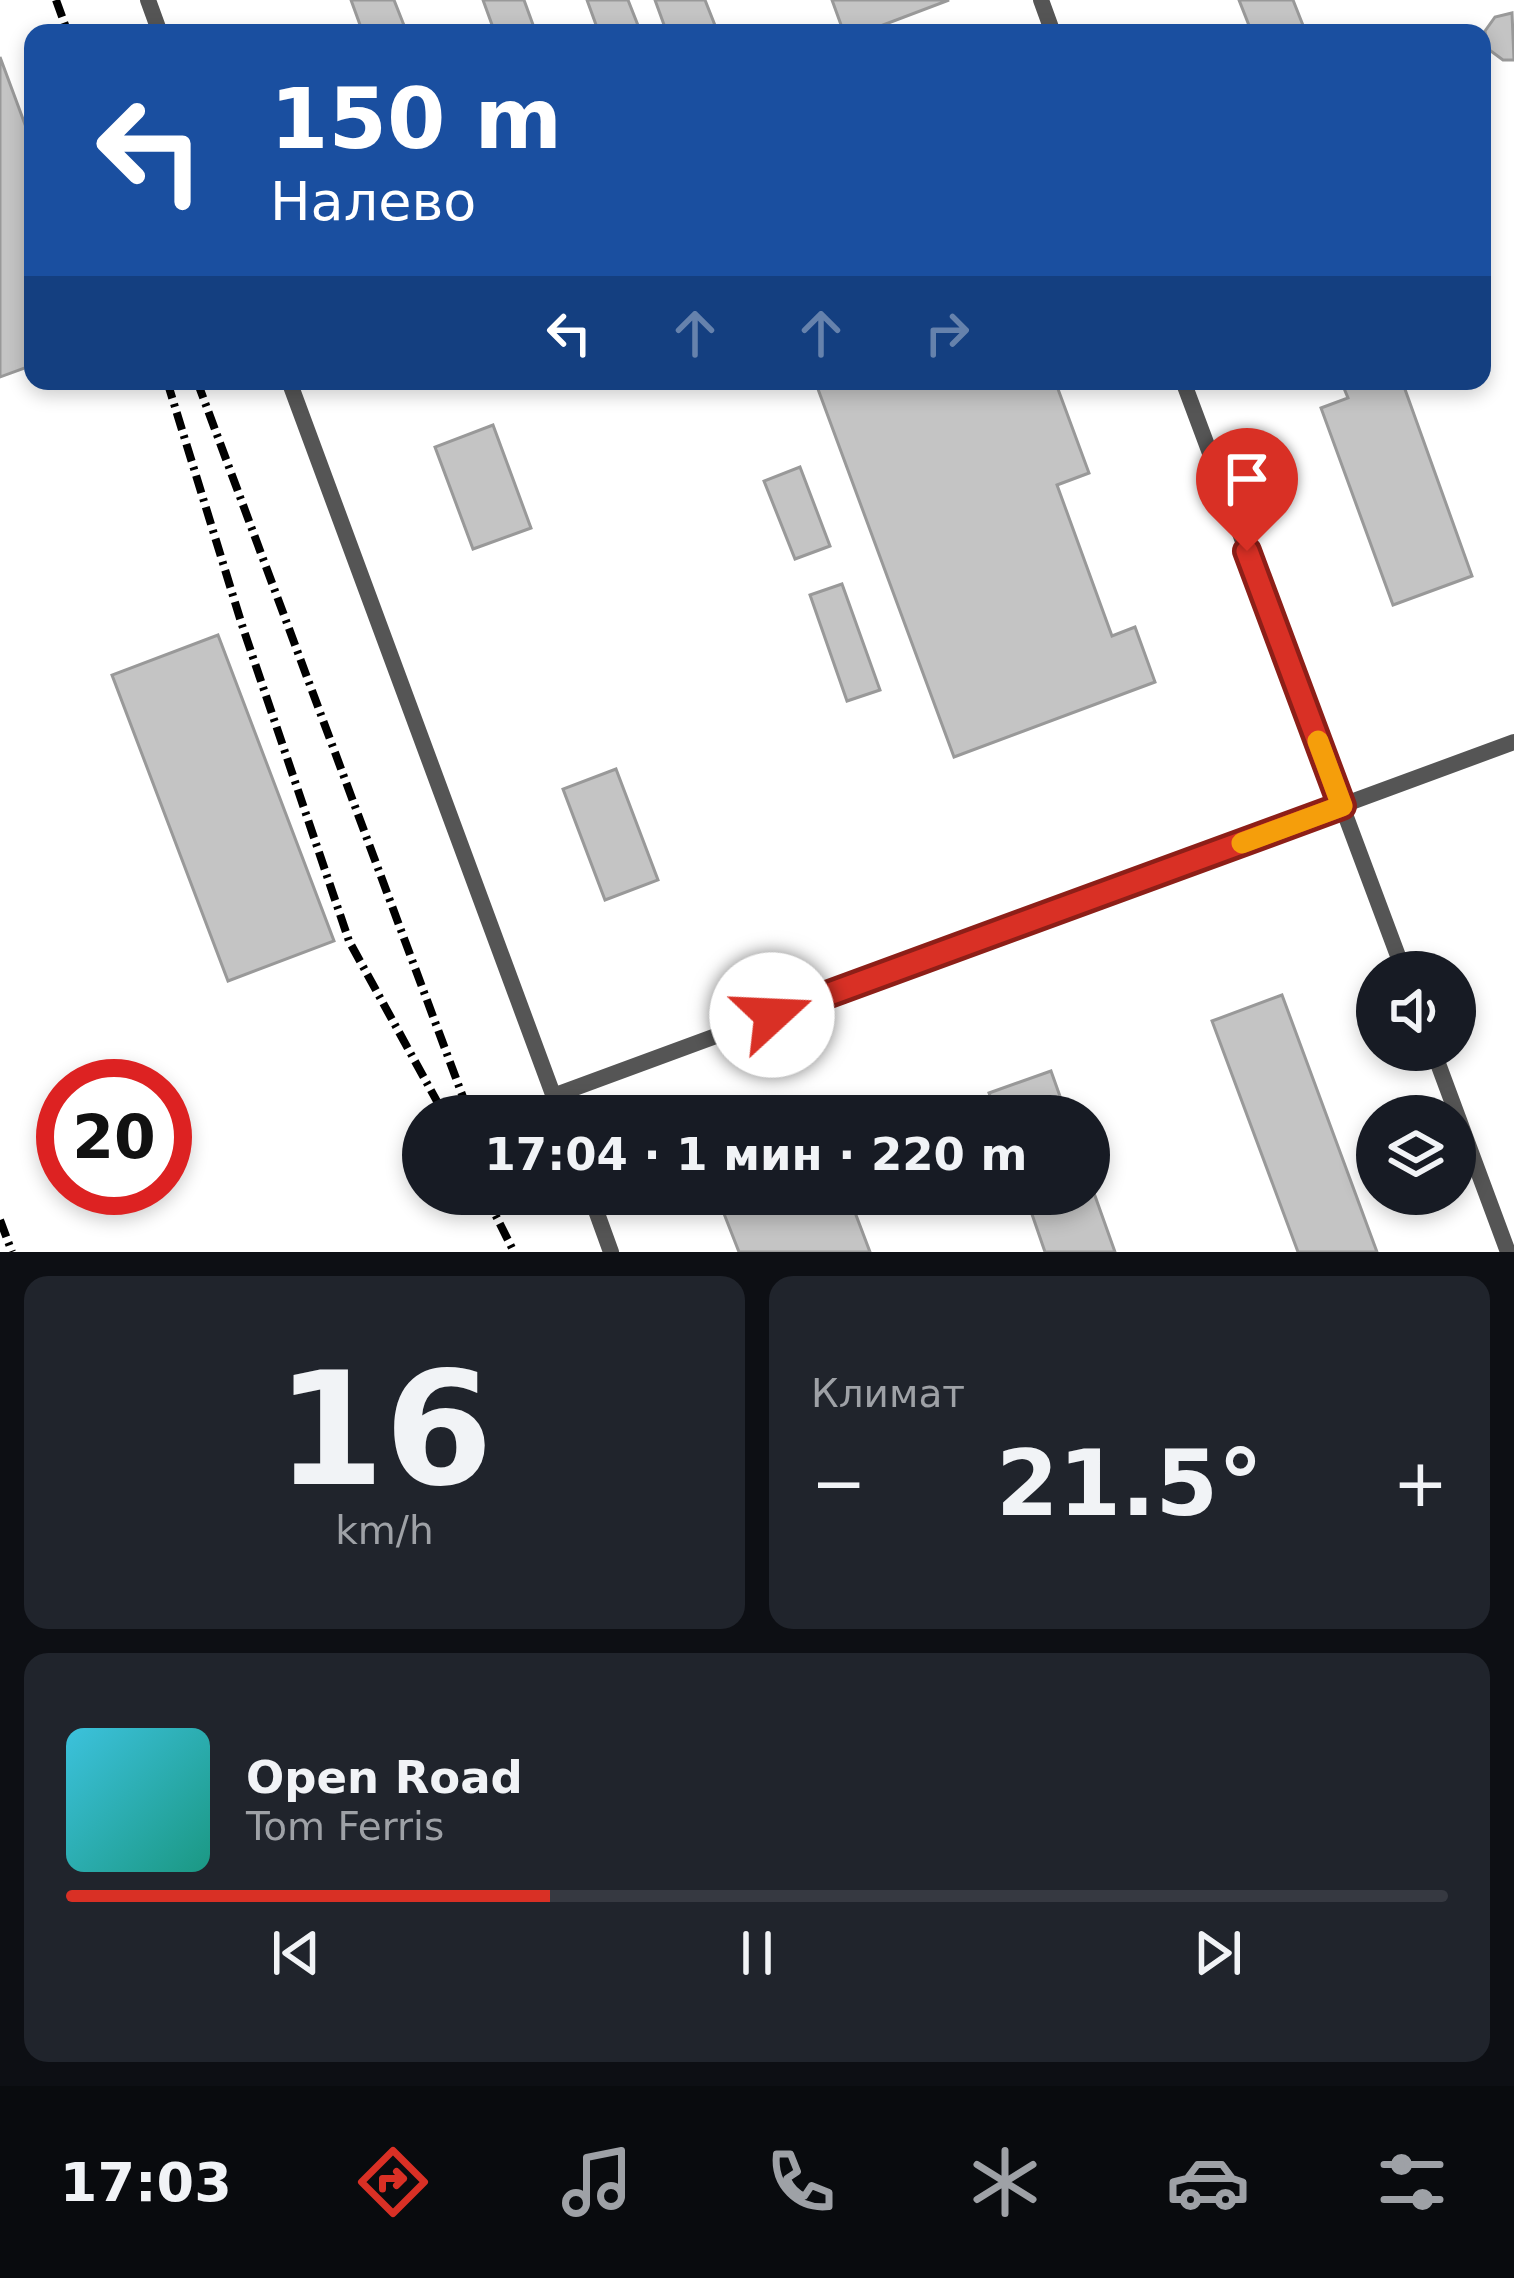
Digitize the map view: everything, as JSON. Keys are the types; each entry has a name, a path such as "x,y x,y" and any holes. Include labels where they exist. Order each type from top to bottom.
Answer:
{"lane":[{"path":"292,390 554,1095"},
{"path":"1187,390 1396,951"},
{"path":"557,1095 1514,742"},
{"path":"1441,1071 1508,1252"},
{"path":"598,1215 611,1252"}],"building":[{"path":"351,0 394,0 403,24 360,24"},
{"path":"483,0 524,0 533,24 492,24"},
{"path":"587,0 628,0 637,24 596,24"},
{"path":"655,0 705,0 714,24 664,24"},
{"path":"832,0 949,0 886,24 841,24"},
{"path":"1239,0 1293,0 1302,24 1248,24"},
{"path":"1512,13 1514,60 1503,60 1491,51 1490,24 1495,17"},
{"path":"0,57 24,122 24,368 0,377"},
{"path":"818,390 1058,390 1089,473 1057,485 1112,636 1135,627 1155,682 954,757"},
{"path":"1345,390 1405,390 1472,576 1393,605 1321,408 1348,398"},
{"path":"493,425 531,528 473,549 435,447"},
{"path":"800,467 830,546 795,559 764,481"},
{"path":"842,584 880,690 847,701 810,595"},
{"path":"218,635 334,941 228,981 112,675"},
{"path":"616,769 658,880 605,900 563,789"},
{"path":"1282,995 1356,1195 1356,1215 1363,1215 1377,1252 1298,1252 1212,1021"},
{"path":"1051,1071 1060,1095 990,1095"},
{"path":"724,1215 856,1215 870,1252 739,1252"},
{"path":"1032,1215 1102,1215 1115,1252 1045,1252"}],"railway":[{"path":"56,0 65,24"},
{"path":"170,390 242,625 349,941 433,1095"},
{"path":"200,390 462,1095"},
{"path":"496,1215 514,1252"},
{"path":"0,1220 12,1252"}],"slow traffic":[{"path":"1242,843 1342,806 1318,741"}],"route":[{"path":"772,1015 1342,806 1247,551"}]}
